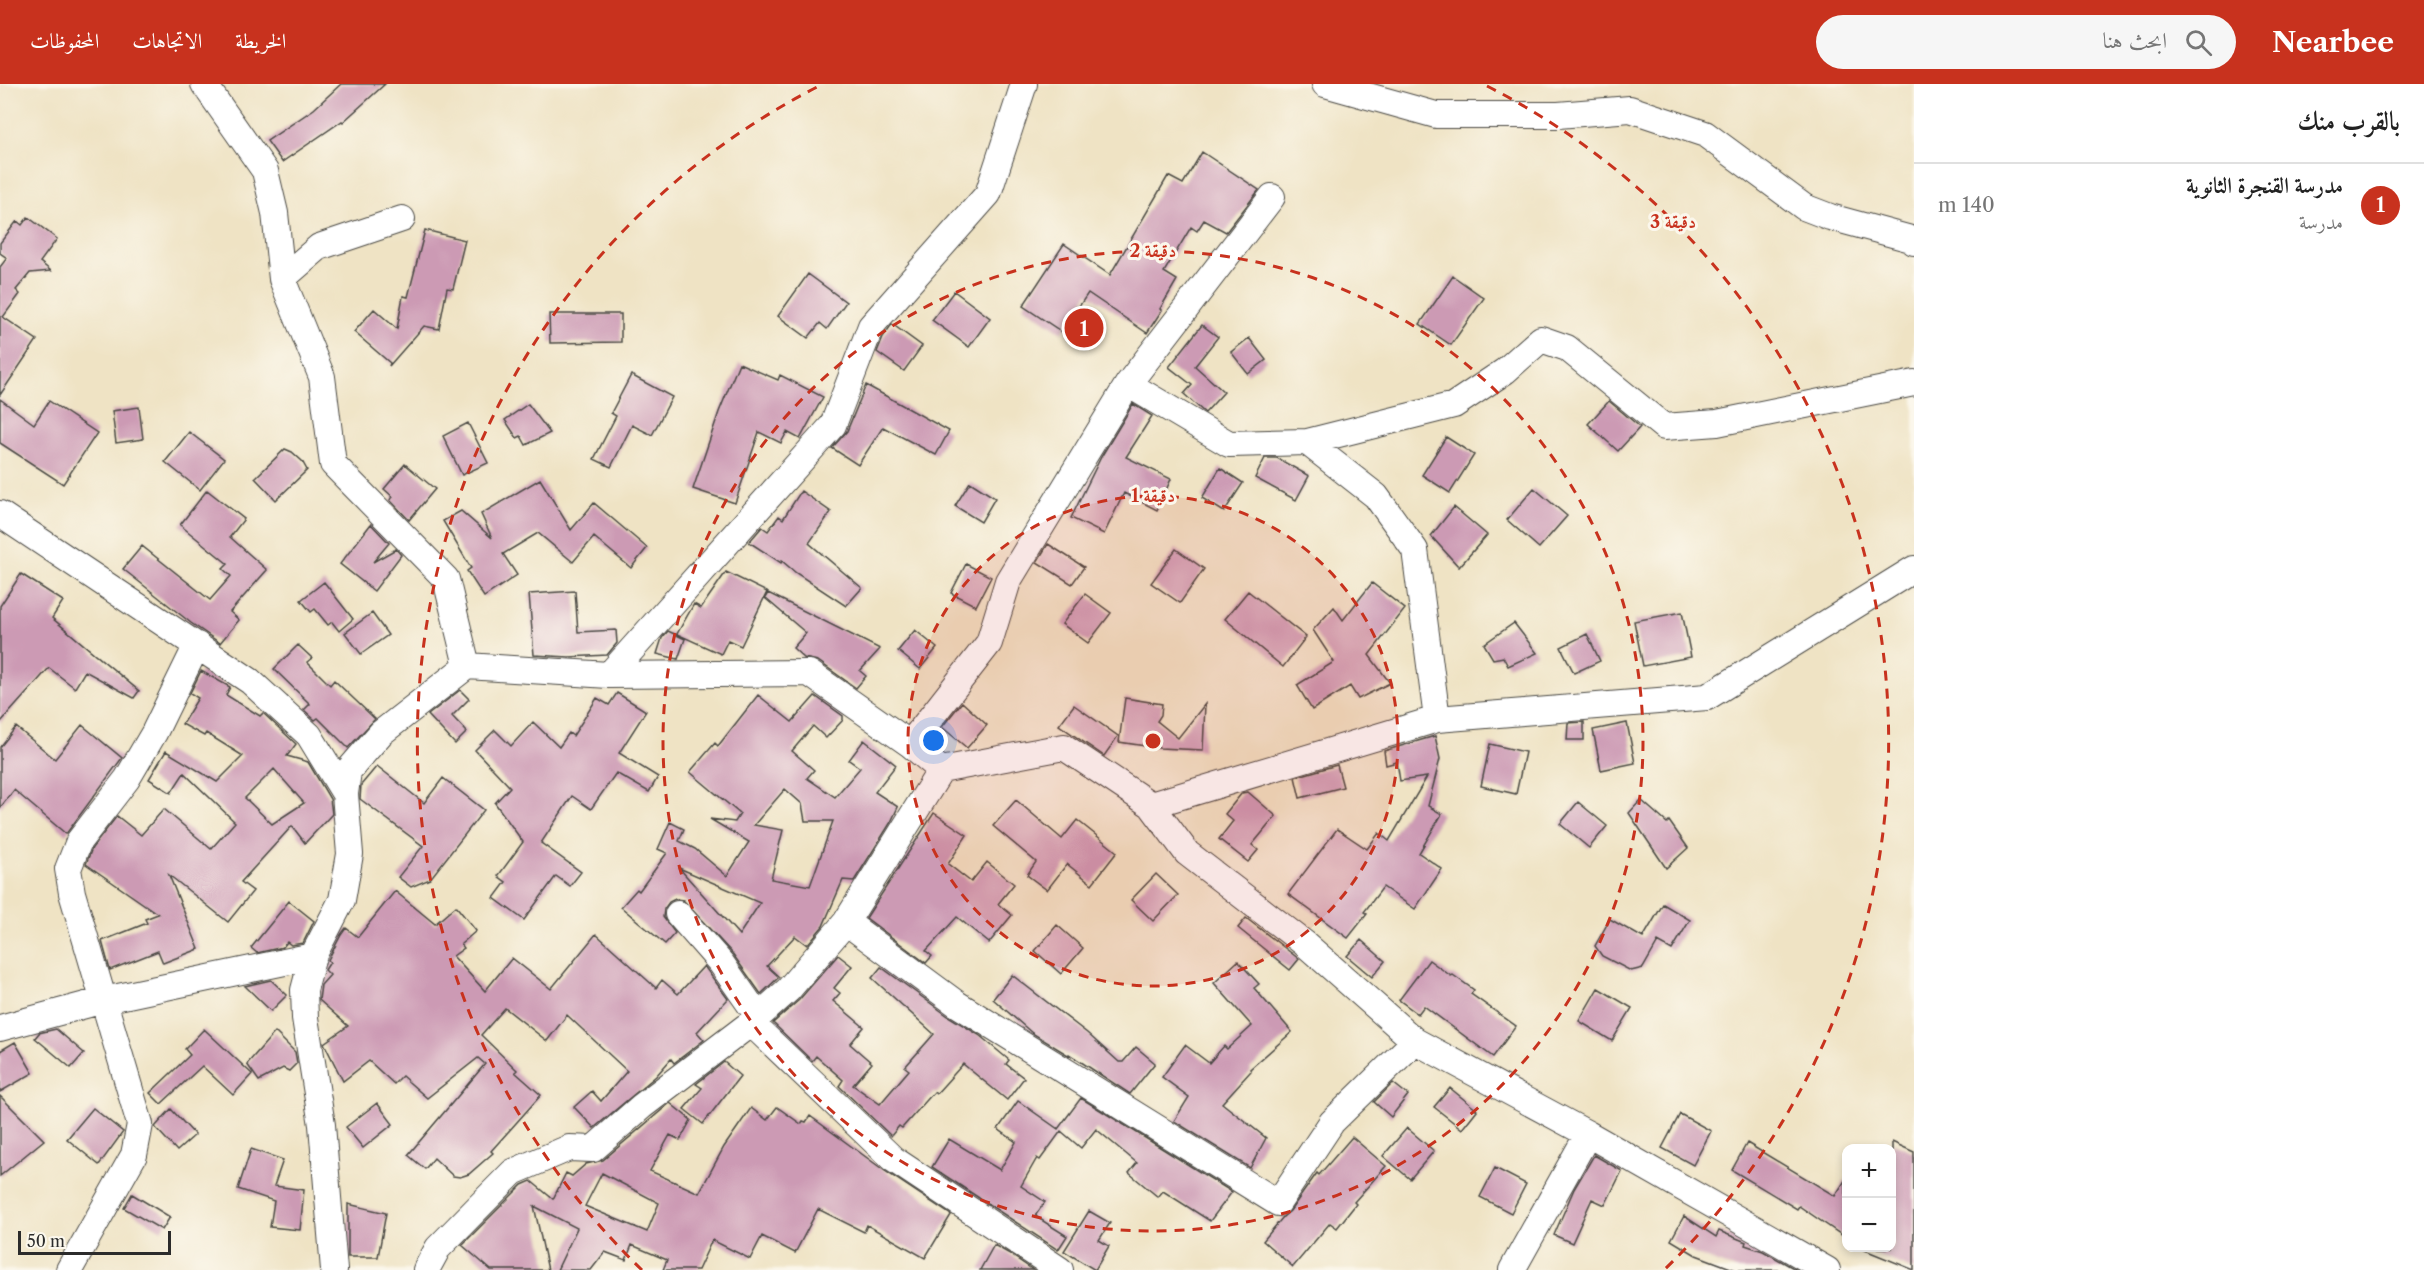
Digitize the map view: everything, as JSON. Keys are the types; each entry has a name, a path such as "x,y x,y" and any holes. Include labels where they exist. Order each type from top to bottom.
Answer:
{"street":[{"path":"204,84 265,171 275,213 282,279 322,377 333,464 446,579 467,666"},
{"path":"609,675 833,425 871,326 988,194 1024,84"},
{"path":"1325,84 1436,115 1558,115 1630,109 1705,134 1804,207 1830,217 1911,239 1914,242"},
{"path":"910,744 989,643 1008,581 1128,384 1272,197"},
{"path":"282,279 319,247 402,219"},
{"path":"1128,384 1229,444 1307,442 1454,405 1505,371 1541,339 1567,348 1664,426 1717,423 1914,384"},
{"path":"1307,442 1376,496 1415,549 1437,718"},
{"path":"0,514 250,681 309,735 345,794"},
{"path":"1151,805 1437,718 1707,697 1914,570"},
{"path":"69,1270 134,1155 140,1124 72,893 68,868 79,841 127,779 154,734 197,645"},
{"path":"334,1270 322,1125 305,1018 304,990 313,956 342,900 350,854 345,794 348,771 381,733 467,666 609,675 809,673 910,744 941,770"},
{"path":"426,1270 438,1248 513,1172 569,1148 593,1149 642,1106 755,1020 788,990 846,922 941,770 1064,747 1151,805 1187,853 1304,943 1415,1041 1587,1134 1827,1270"},
{"path":"678,914 722,963 755,1020 893,1159 1060,1270"},
{"path":"846,922 957,1004 1278,1203 1332,1122 1415,1041"},
{"path":"0,1028 104,1000 313,956"},
{"path":"1512,1270 1587,1134"}],"building":[{"path":"341,84 385,84 343,122 282,162 267,141 314,109"},
{"path":"1202,152 1259,190 1226,232 1204,220 1197,231 1191,227 1164,272 1177,280 1147,333 1088,293 1062,332 1023,306 1064,244 1110,275 1168,176 1183,184"},
{"path":"28,217 57,239 40,262 51,271 30,273 16,290 20,294 3,317 37,340 0,395 0,267 7,258 0,253 0,243 17,221 22,225"},
{"path":"425,230 465,240 453,289 447,288 439,329 424,326 389,366 390,363 354,332 374,309 397,329 403,296 408,297"},
{"path":"808,274 846,302 827,329 820,323 808,338 778,316"},
{"path":"1453,276 1484,298 1451,345 1420,324"},
{"path":"954,291 990,318 969,347 932,320"},
{"path":"549,314 621,314 621,342 550,343"},
{"path":"892,324 922,346 904,371 877,352"},
{"path":"1202,325 1218,337 1195,366 1224,392 1205,413 1184,394 1192,385 1169,367"},
{"path":"1249,338 1266,360 1248,374 1231,352"},
{"path":"739,363 778,380 780,375 823,397 800,439 787,432 781,443 759,432 735,503 693,489 719,412"},
{"path":"631,375 672,397 652,435 632,425 611,467 594,459 616,416 611,413"},
{"path":"866,385 949,431 936,455 883,427 858,465 832,448 847,431"},
{"path":"0,399 34,424 49,401 97,433 63,484 0,443"},
{"path":"1609,401 1640,427 1618,451 1588,424"},
{"path":"528,404 550,433 526,445 521,436 517,438 505,420"},
{"path":"1133,404 1152,416 1126,457 1171,479 1157,510 1124,493 1104,534 1071,518 1101,457"},
{"path":"139,407 143,439 116,443 112,411"},
{"path":"468,423 488,463 462,475 443,436"},
{"path":"189,432 224,459 200,490 165,462"},
{"path":"1446,437 1474,455 1450,493 1422,475"},
{"path":"285,449 302,461 307,470 276,500 255,478"},
{"path":"1265,458 1277,458 1309,476 1296,500 1255,478"},
{"path":"405,464 435,489 409,520 390,500 393,497 384,489"},
{"path":"1220,468 1243,483 1224,512 1202,498"},
{"path":"540,479 571,530 594,503 647,548 631,568 594,537 573,562 538,533 503,554 517,575 484,597 467,571 471,568 443,521 461,511 492,538 481,514"},
{"path":"970,482 995,498 981,522 955,506"},
{"path":"1534,488 1567,516 1539,548 1507,520"},
{"path":"207,490 244,519 230,537 267,570 230,612 239,620 220,643 123,569 142,546 210,600 231,576 223,569 228,564 180,525"},
{"path":"801,491 831,512 809,543 862,588 846,606 782,561 781,563 749,542 762,527 768,531 779,516 783,519"},
{"path":"1454,507 1487,535 1459,567 1431,536"},
{"path":"371,524 389,543 373,562 396,549 401,555 374,591 340,564"},
{"path":"1048,544 1084,567 1072,584 1037,562"},
{"path":"1176,549 1204,569 1180,603 1151,583"},
{"path":"966,564 991,577 976,606 951,593"},
{"path":"726,572 767,592 741,646 728,640 721,654 677,634 694,604 701,608"},
{"path":"21,574 63,601 52,618 139,691 134,698 85,671 75,688 49,668 0,723 0,606"},
{"path":"324,582 353,619 339,631 332,622 328,625 315,609 311,612 301,600"},
{"path":"1372,583 1405,609 1369,655 1390,683 1358,699 1350,686 1312,710 1297,685 1334,662 1313,630 1334,607 1343,620"},
{"path":"575,591 578,632 616,630 617,643 607,655 569,657 534,655 529,594"},
{"path":"1248,591 1306,637 1283,667 1225,619"},
{"path":"768,593 880,649 860,671 866,676 856,688 818,661 804,658 793,648 806,633 765,598"},
{"path":"1085,594 1111,613 1088,643 1062,624"},
{"path":"1682,612 1691,657 1643,666 1634,621"},
{"path":"372,613 388,635 361,654 345,633"},
{"path":"1514,623 1537,653 1508,666 1503,657 1493,659 1484,644"},
{"path":"915,630 937,648 920,669 898,651"},
{"path":"668,631 685,639 678,659 657,654 662,638"},
{"path":"1587,634 1600,661 1574,673 1561,647"},
{"path":"298,645 312,658 307,662 330,685 334,680 375,719 348,748 318,718 315,720 304,710 310,704 274,669"},
{"path":"201,671 230,687 226,695 260,716 263,713 296,744 287,756 308,762 330,799 332,814 305,843 292,826 241,882 253,891 228,922 169,875 199,949 163,963 158,951 110,970 102,941 147,923 145,919 158,914 86,864 92,848 117,816 141,835 164,809 211,849 235,822 184,773 171,793 149,779 166,751 217,782 243,756 206,733 204,736 182,724 198,698 190,693","holes":["274,769 304,803 272,824 245,798"]},
{"path":"460,690 469,699 452,716 467,732 455,744 428,715"},
{"path":"617,693 646,711 619,753 658,777 649,792 616,773 591,809 572,796 541,843 581,872 570,886 556,876 524,920 494,898 506,882 498,876 523,842 495,803 510,787 475,750 495,730 511,746 533,722 559,747 569,733 573,736 597,698 609,705"},
{"path":"758,695 792,722 815,696 843,716 843,720 826,738 813,726 792,751 814,770 807,778 835,797 860,768 849,760 864,740 896,765 875,792 898,807 891,822 854,881 843,880 823,926 807,945 795,936 767,966 779,977 761,994 732,953 683,900 675,899 669,902 664,909 663,917 675,933 665,944 621,907 637,889 639,891 667,853 658,849 670,822 684,829 679,841 695,849 727,876 749,842 710,819 735,822 740,814 690,772 715,743 718,746","holes":["785,789 802,804 805,821 833,821 810,886 771,879 783,830 754,825","679,868 760,903 739,935"]},
{"path":"1125,698 1162,704 1161,715 1157,721 1178,738 1205,704 1203,750 1159,748 1119,742"},
{"path":"962,702 987,725 967,748 942,727"},
{"path":"1074,705 1118,736 1104,756 1059,725"},
{"path":"1584,722 1584,740 1567,740 1568,723"},
{"path":"1627,723 1635,763 1601,770 1593,730"},
{"path":"82,725 122,758 66,834 14,790 0,808 0,747 16,727 55,759"},
{"path":"1435,736 1440,759 1428,806 1442,814 1419,853 1442,869 1415,909 1383,887 1364,912 1367,914 1348,938 1288,894 1337,829 1367,849 1379,833 1389,841 1427,777 1400,781 1397,762 1386,765 1384,751"},
{"path":"1490,744 1525,752 1516,794 1481,786"},
{"path":"1337,765 1343,787 1300,798 1295,777"},
{"path":"377,766 424,803 443,778 484,810 430,879 411,887 398,877 423,846 360,799 361,785"},
{"path":"1248,792 1276,816 1252,845 1258,850 1248,862 1219,839 1233,821 1225,814 1242,793"},
{"path":"1016,800 1062,839 1077,820 1117,852 1092,884 1067,864 1047,890 1027,875 1036,862 993,826"},
{"path":"1641,800 1667,823 1669,821 1688,848 1666,868 1629,813"},
{"path":"1578,802 1607,826 1589,848 1560,824"},
{"path":"934,813 967,835 948,864 971,882 987,862 1014,884 998,904 1012,915 989,943 957,917 926,951 932,956 926,963 866,918"},
{"path":"1156,874 1178,895 1153,921 1131,900"},
{"path":"395,891 435,924 456,906 476,931 461,944 464,948 453,956 485,991 512,958 551,989 596,934 656,988 662,980 678,994 704,966 728,999 697,1032 704,1040 674,1063 671,1059 656,1076 594,1128 574,1107 592,1091 601,1101 627,1071 567,1015 547,1041 505,1008 481,1035 517,1070 515,1072 541,1095 491,1151 493,1153 469,1174 460,1177 453,1176 434,1158 425,1169 408,1155 485,1064 478,1058 427,1098 402,1076 394,1084 369,1061 343,1081 324,1043 348,1026 319,1000 321,985 330,975 325,970 330,962 328,960 341,935 346,928 358,937"},
{"path":"289,901 314,921 303,943 291,945 287,942 283,947 257,953 251,948"},
{"path":"1663,904 1690,920 1672,950 1658,942 1643,968 1631,971 1602,956 1595,946 1610,919 1643,938"},
{"path":"1246,918 1299,959 1290,970 1238,928"},
{"path":"1057,925 1083,948 1061,974 1035,951"},
{"path":"1361,940 1385,961 1372,977 1347,956"},
{"path":"838,955 852,966 834,988 840,993 833,1001 864,1027 850,1044 872,1063 853,1085 880,1104 909,1070 905,1067 934,1034 872,978 881,967 948,1016 979,1035 1009,1060 1006,1064 1024,1078 1007,1100 963,1064 902,1128 899,1126 891,1136 839,1086 843,1080 816,1056 812,1061 773,1023 799,1000"},
{"path":"1429,960 1474,990 1471,994 1516,1026 1493,1057 1424,1006 1418,1014 1399,1000"},
{"path":"1238,961 1259,984 1254,988 1292,1032 1250,1069 1251,1071 1222,1103 1266,1138 1250,1168 1174,1121 1189,1097 1162,1077 1185,1045 1209,1063 1224,1046 1227,1049 1252,1026 1214,983"},
{"path":"1012,975 1087,1033 1119,1062 1123,1062 1136,1047 1155,1063 1130,1094 1032,1033 993,999"},
{"path":"271,980 287,995 271,1011 245,986"},
{"path":"1598,988 1632,1008 1612,1041 1579,1021"},
{"path":"56,1029 84,1053 71,1068 35,1038 39,1033"},
{"path":"204,1029 252,1074 233,1095 202,1066 161,1104 150,1093 190,1055 185,1049"},
{"path":"275,1032 295,1052 297,1063 289,1071 283,1068 259,1081 247,1064"},
{"path":"15,1042 33,1073 0,1092 0,1051"},
{"path":"724,1062 740,1076 703,1124 684,1109 702,1088 696,1084"},
{"path":"1393,1083 1408,1095 1391,1117 1374,1102"},
{"path":"1450,1088 1477,1110 1462,1129 1434,1107"},
{"path":"0,1096 44,1140 0,1176"},
{"path":"1081,1098 1232,1192 1210,1221 1163,1191 1158,1197 1129,1173 1137,1163 1096,1129 1081,1148 1061,1131 1040,1160 1037,1158 1021,1186 1045,1202 1035,1216 1067,1236 1058,1250 932,1167 949,1139 1000,1170 1016,1142 998,1129 1018,1101 1058,1129"},
{"path":"377,1103 393,1124 363,1148 346,1127"},
{"path":"670,1103 691,1120 680,1140 670,1135 650,1171 699,1193 724,1147 751,1108 767,1120 777,1107 801,1124 803,1121 806,1122 810,1116 885,1171 951,1215 925,1258 867,1225 864,1232 818,1209 795,1253 762,1236 750,1259 712,1240 698,1270 663,1270 667,1260 632,1245 626,1260 605,1252 591,1270 557,1270 577,1228 534,1206 548,1270 491,1270 462,1245 522,1185 531,1181 553,1199 566,1173 572,1176 586,1164 603,1160","holes":["602,1173 659,1203 647,1232 585,1206"]},
{"path":"93,1108 123,1132 99,1165 67,1139"},
{"path":"171,1109 195,1135 177,1151 155,1127"},
{"path":"1680,1114 1711,1131 1693,1165 1662,1148"},
{"path":"1407,1128 1434,1151 1410,1179 1383,1156"},
{"path":"1352,1137 1386,1166 1354,1202 1356,1204 1337,1228 1330,1223 1293,1267 1263,1241 1290,1211 1317,1173 1319,1175"},
{"path":"1892,1142 1914,1152 1914,1270 1870,1252 1896,1252 1896,1144"},
{"path":"1747,1143 1835,1196 1842,1185 1842,1235 1799,1206 1797,1209 1732,1170"},
{"path":"251,1149 283,1160 274,1186 304,1190 300,1230 270,1227 274,1201 238,1189"},
{"path":"1594,1155 1622,1171 1605,1205 1592,1199 1572,1243 1554,1235 1574,1189"},
{"path":"1495,1168 1526,1184 1511,1213 1480,1197"},
{"path":"132,1194 170,1217 162,1230 124,1208"},
{"path":"348,1204 386,1213 378,1257 348,1257"},
{"path":"1089,1211 1110,1223 1099,1240 1109,1246 1095,1270 1064,1251"},
{"path":"1684,1216 1716,1237 1719,1231 1746,1242 1745,1245 1763,1251 1797,1270 1736,1270 1696,1255 1671,1240"},
{"path":"994,1245 1008,1253 1033,1270 980,1270"}],"place":[{"name":"مدرسة القنجرة الثانوية","path":"1084,328"}]}
